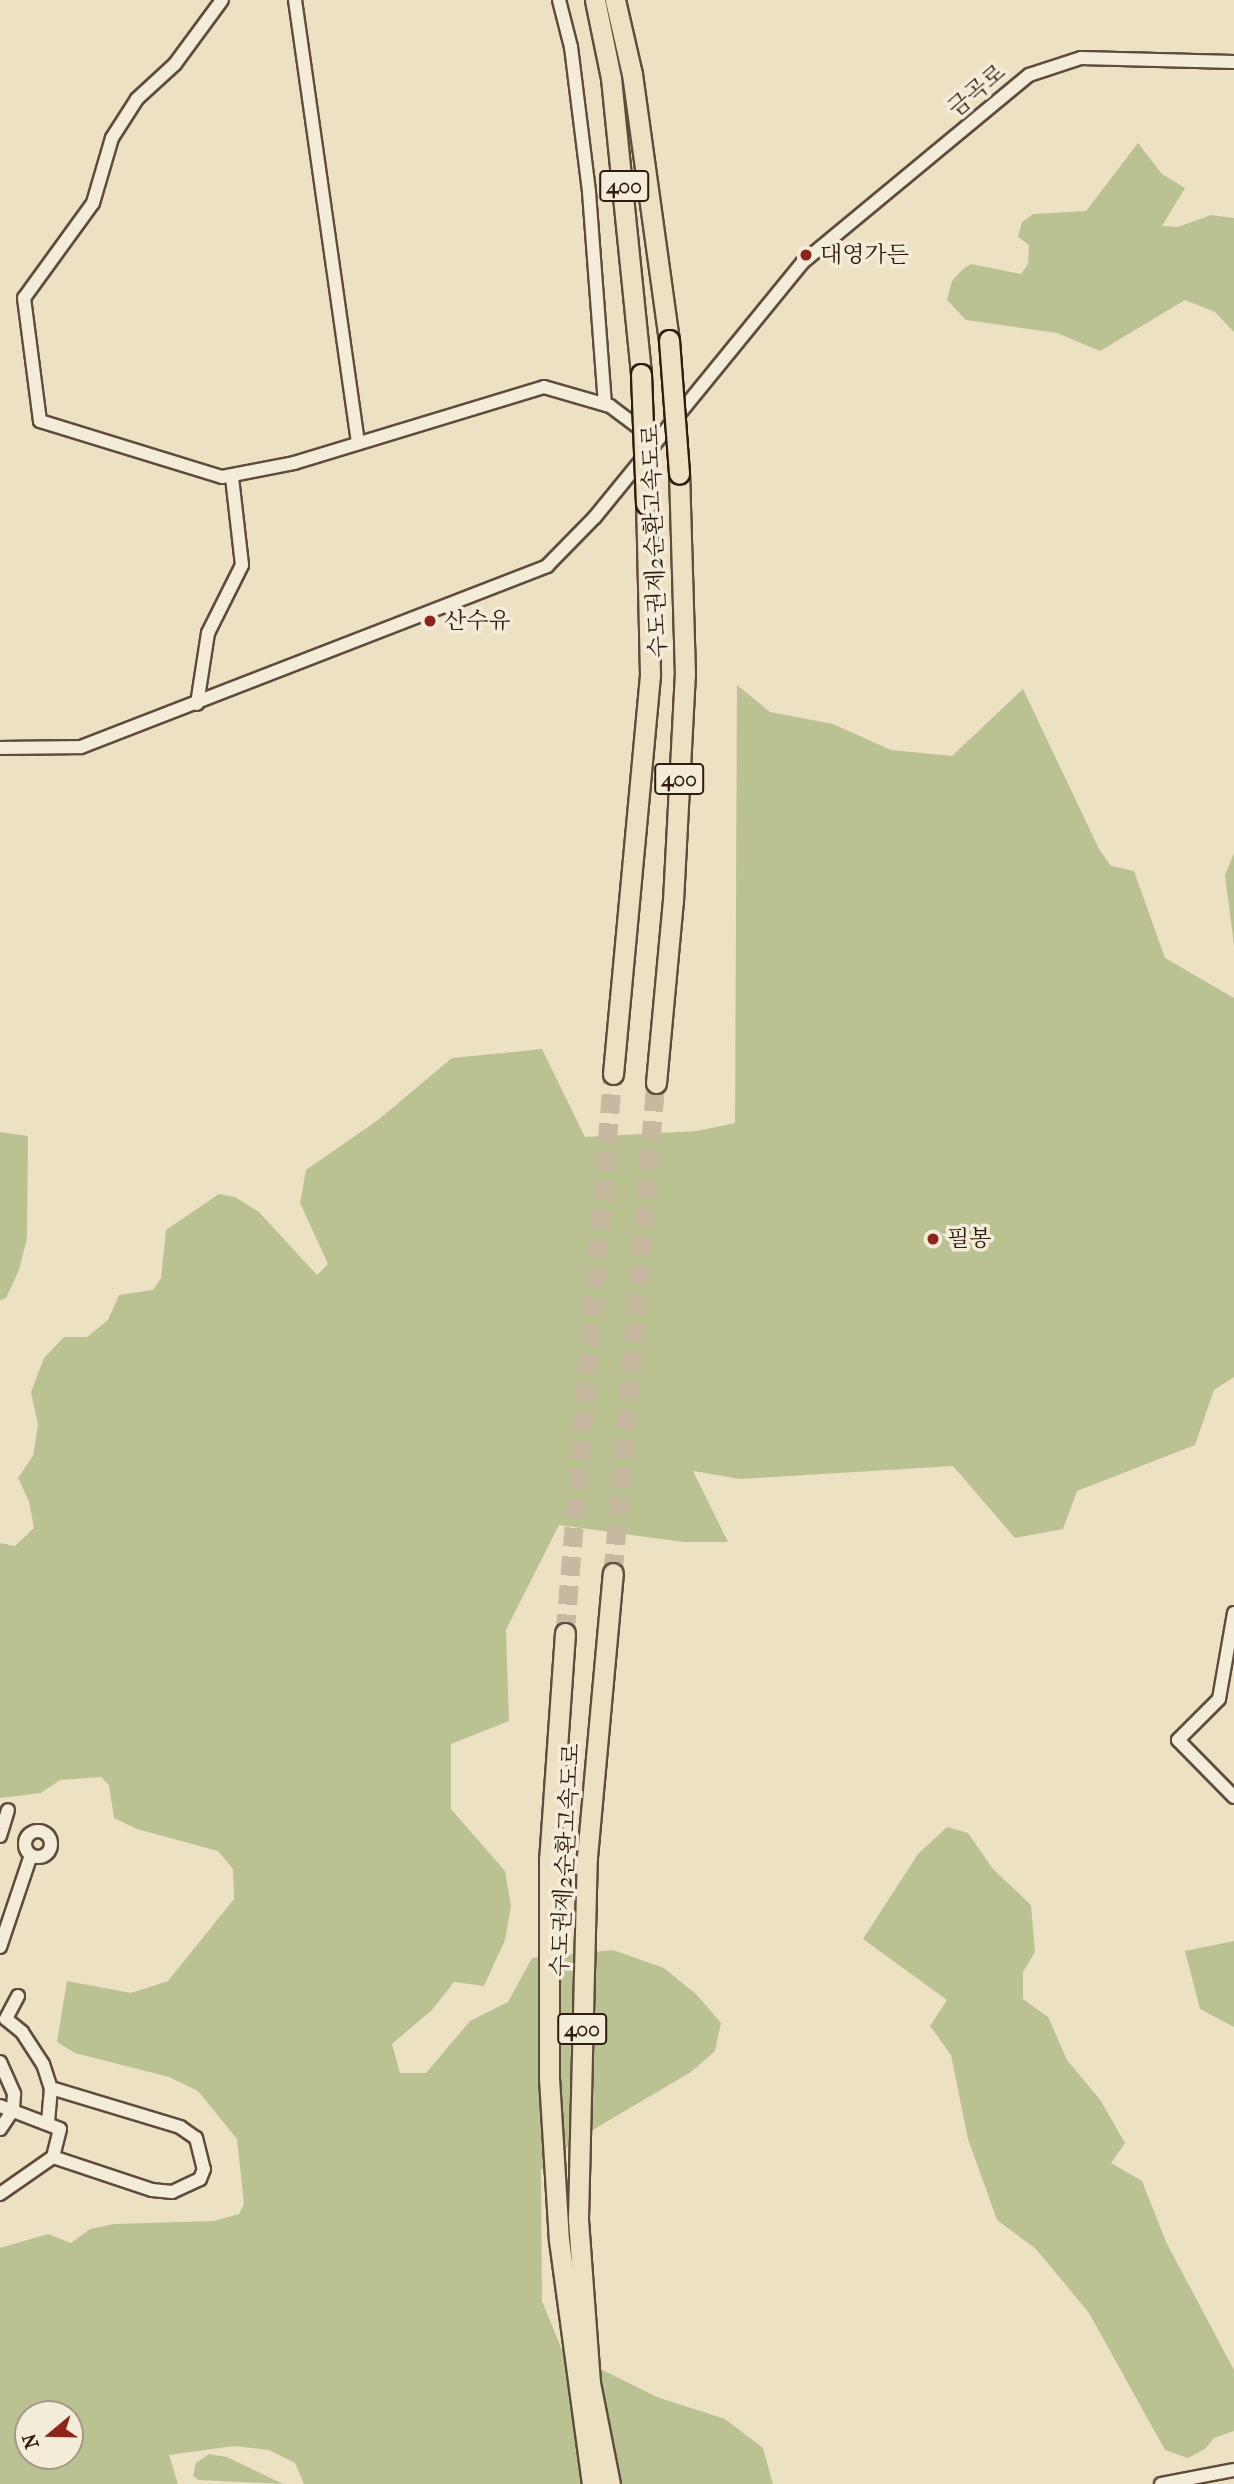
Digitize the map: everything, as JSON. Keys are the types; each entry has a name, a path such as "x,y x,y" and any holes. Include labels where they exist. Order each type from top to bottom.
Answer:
{"highway":[{"name":"수도권제2순환고속도로","path":"595,0 611,78 641,374 650,674 613,1074"},
{"name":"수도권제2순환고속도로","path":"615,0 642,140 669,340 679,474 685,674 673,901 656,1083"},
{"name":"수도권제2순환고속도로","path":"610,2484 590,2383 578,2218 587,1857 613,1573"},
{"name":"수도권제2순환고속도로","path":"565,1633 549,1859 549,2078 559,2240 592,2484"}],"street":[{"path":"222,0 175,64 137,99 112,138 93,202 24,298 40,421 232,477 294,463 544,387 605,404 654,440"},
{"path":"295,0 358,443"},
{"path":"559,0 571,47 589,192 605,404"},
{"name":"금곡로","path":"0,748 81,747 547,566 595,517 654,440 794,274 1029,75 1081,58 1234,62"},
{"path":"197,704 208,633 242,565 232,477"},
{"path":"1234,1614 1219,1699 1178,1740 1234,1797"},
{"path":"0,1836 8,1810"},
{"path":"0,1947 31,1855"},
{"path":"18,1996 6,2019 35,2050 51,2088 48,2122"},
{"path":"0,2062 10,2080 0,2129"},
{"path":"51,2088 180,2127 196,2138 204,2169 200,2179 172,2192 152,2190 53,2157"},
{"path":"0,2194 53,2157 60,2129 48,2122 6,2108"},
{"path":"1161,2484 1234,2470"}],"green space":[{"path":"1138,143 1162,174 1185,188 1162,226 1178,227 1211,215 1234,218 1234,332 1215,312 1185,300 1100,351 1057,333 966,320 947,300 952,281 971,264 1021,274 1028,264 1029,245 1018,237 1022,222 1033,214 1086,211"},
{"path":"737,685 770,712 833,724 891,750 952,756 1023,689 1099,849 1111,866 1134,871 1165,958 1234,998 1234,1377 1214,1390 1195,1445 1077,1491 1063,1529 1015,1538 953,1466 740,1479 693,1471 728,1542 683,1542 559,1525 506,1630 509,1721 451,1744 451,1809 505,1871 511,1906 505,1940 484,1986 454,1982 432,2010 392,2044 400,2073 426,2073 470,2021 508,2002 532,1958 613,1950 664,1968 697,1995 721,2023 715,2051 691,2072 574,2141 541,2170 542,2301 562,2350 657,2397 725,2419 763,2448 773,2484 304,2484 295,2463 269,2450 234,2446 169,2455 178,2484 0,2484 0,2248 48,2234 71,2243 90,2229 114,2224 214,2221 239,2214 244,2204 237,2139 198,2091 169,2077 75,2053 57,2042 67,1981 131,1993 168,1981 234,1899 233,1869 218,1851 137,1829 114,1818 109,1785 101,1777 60,1780 41,1793 0,1798 0,1543 15,1546 34,1528 29,1501 18,1478 33,1456 38,1425 31,1392 44,1358 64,1337 87,1337 108,1320 119,1295 153,1290 161,1278 166,1230 219,1194 235,1197 259,1212 317,1275 328,1264 300,1203 306,1170 378,1120 452,1058 542,1049 585,1137 697,1131 735,1123"},
{"path":"1234,853 1234,945 1225,875"},
{"path":"0,1132 28,1136 27,1238 19,1270 6,1298 0,1300"},
{"path":"947,1827 968,1833 993,1869 1031,1905 1035,1952 1023,1972 1023,1999 1048,2017 1067,2060 1101,2101 1125,2143 1111,2163 1142,2181 1166,2242 1234,2370 1234,2431 1214,2438 1205,2449 1188,2458 1165,2450 1089,2313 1036,2249 997,2220 968,2139 951,2055 930,2026 947,2000 863,1939 918,1854"},
{"path":"1234,1941 1234,2027 1200,2009 1185,1951"},
{"path":"209,2454 227,2457 283,2484 199,2480 193,2476 196,2463"}],"tunnel":[{"path":"565,1633 613,1074"},
{"path":"613,1573 656,1083"}],"place":[{"name":"대영가든","path":"806,255"},
{"name":"산수유","path":"430,621"},
{"name":"필봉","path":"933,1239"}]}
